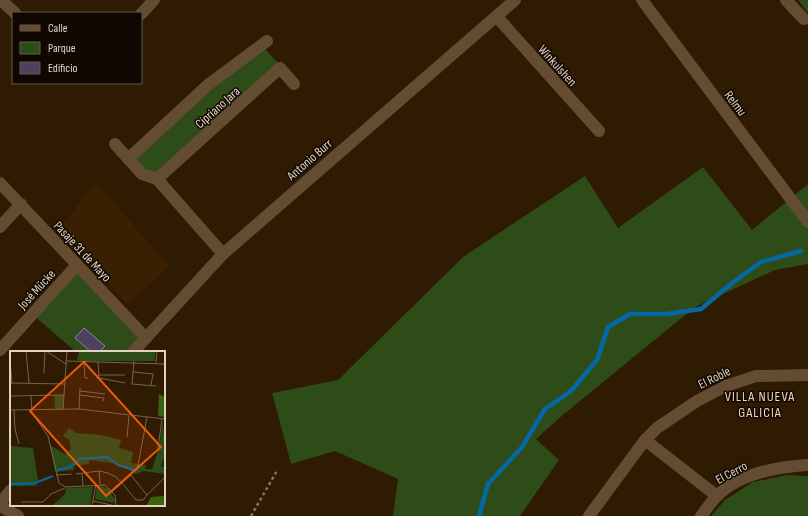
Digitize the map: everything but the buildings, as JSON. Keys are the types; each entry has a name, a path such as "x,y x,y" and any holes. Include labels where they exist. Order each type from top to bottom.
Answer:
{"street":[{"path":"142,13 154,0"},
{"name":"Antonio Burr","path":"134,351 223,254 515,0"},
{"name":"Relmu","path":"642,0 808,222"},
{"path":"786,0 804,19"},
{"path":"2,2 14,12"},
{"name":"Winkulshen","path":"497,17 599,131"},
{"name":"Cipriano Jara","path":"128,159 209,84 267,42"},
{"name":"Cipriano Jara","path":"157,179 280,68 294,84"},
{"path":"116,144 142,174 157,179 223,254"},
{"name":"Pasaje 31 de Mayo","path":"0,183 146,338"},
{"path":"0,227 21,204"},
{"name":"José Mücke","path":"0,350 77,264"},
{"name":"El Roble","path":"589,516 645,440 657,428 697,401 741,380 756,376 808,375"},
{"path":"645,440 717,496"},
{"name":"El Cerro","path":"701,516 717,496 748,476 784,467 808,465"},
{"path":"10,491 0,504 18,516"}],"path":[{"path":"251,516 278,469"}],"shaded area":[{"path":"96,182 169,266 128,305 60,228"}],"green space":[{"path":"798,0 808,0 808,13"},
{"path":"263,47 280,65 155,176 132,159 210,87"},
{"path":"703,167 752,230 808,184 808,264 775,270 695,307 564,414 536,439 559,460 520,516 393,516 398,479 335,451 291,464 272,393 338,380 463,257 585,176 618,228"},
{"path":"77,265 146,338 134,351 75,351 32,314"},
{"path":"787,475 808,476 808,516 711,516 725,500 753,482"}],"waterway":[{"path":"479,516 488,484 522,447 545,409 571,391 597,360 608,327 630,314 667,314 701,309 732,283 761,262 801,251"}],"district":[{"name":"VILLA NUEVA GALICIA","path":"760,404"}]}
